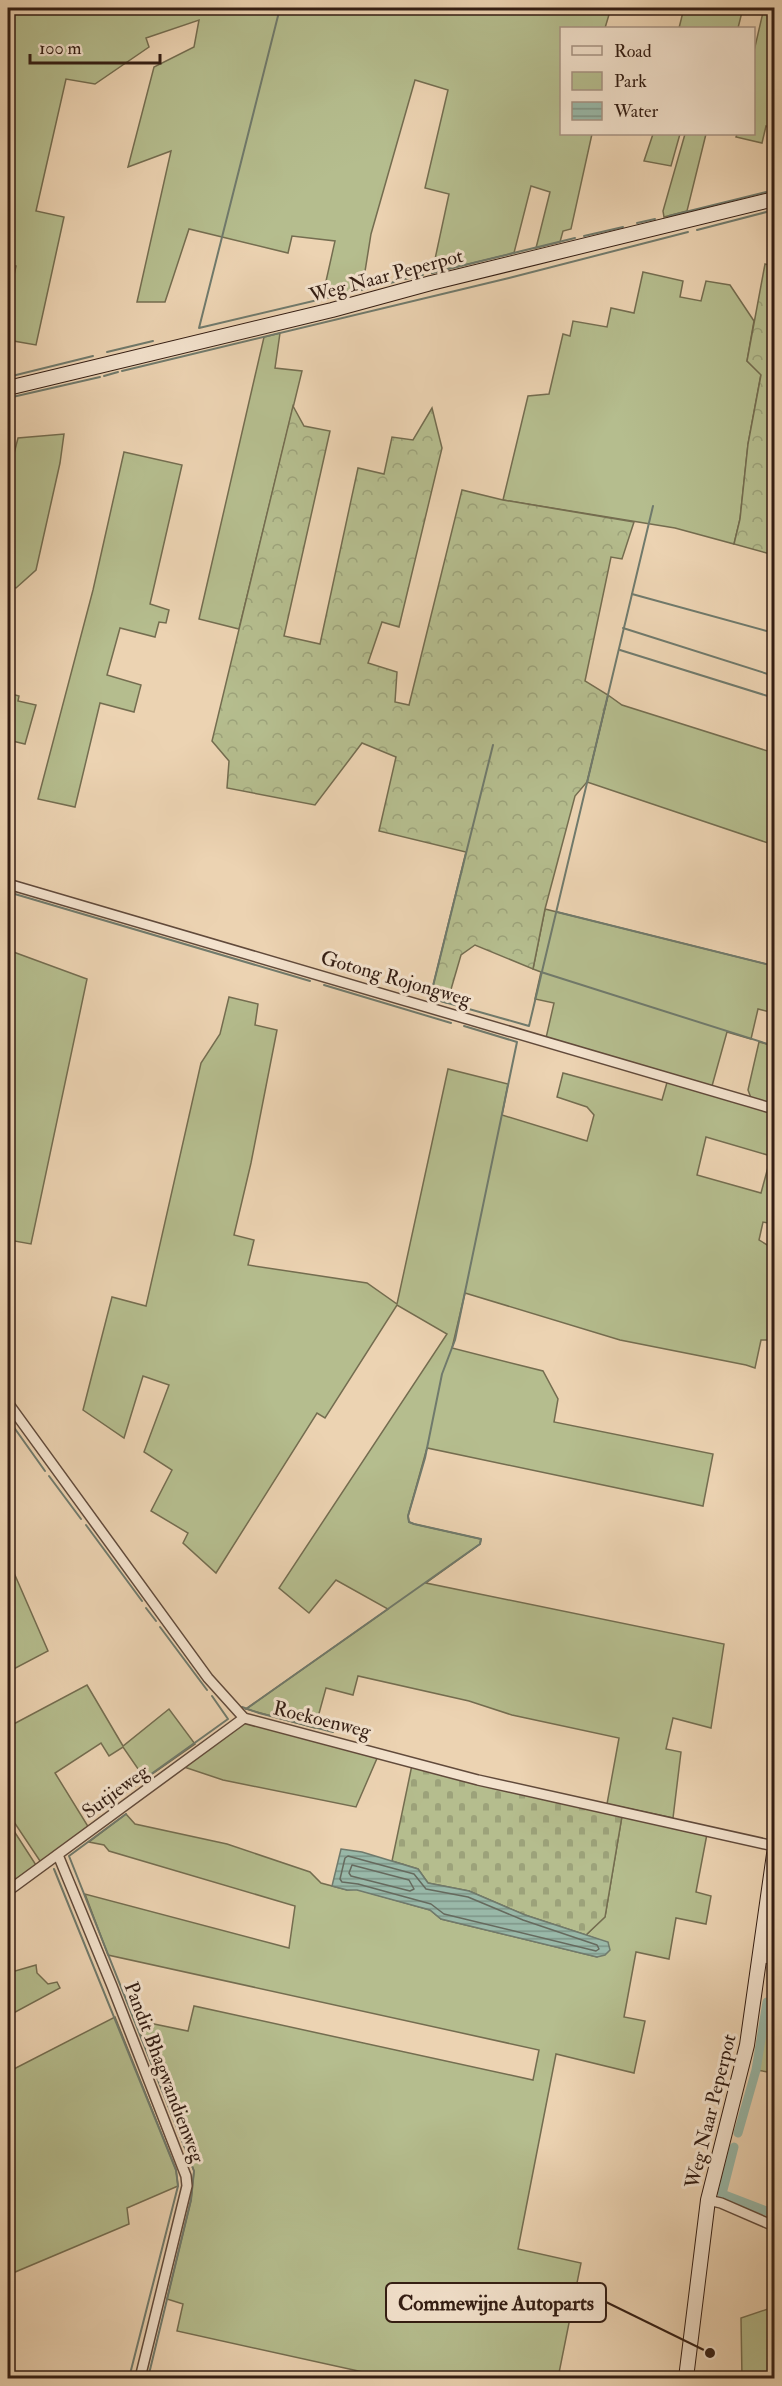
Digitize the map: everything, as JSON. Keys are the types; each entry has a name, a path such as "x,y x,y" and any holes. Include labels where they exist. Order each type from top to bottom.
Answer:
{"street":[{"name":"Weg Naar Peperpot","path":"8,388 332,310 431,283 774,199"},
{"name":"Gotong Rojongweg","path":"8,884 774,1109"},
{"name":"Roekoenweg","path":"8,1403 208,1678 244,1718 478,1780 774,1846"},
{"name":"Sutjieweg","path":"8,1891 244,1718"},
{"name":"Weg Naar Peperpot","path":"686,2379 708,2200 747,2045 774,1854"},
{"name":"Pandit Bhagwandienweg","path":"58,1855 121,2008 186,2176 187,2186 140,2379"},
{"path":"760,1957 774,1960"},
{"path":"708,2200 721,2203 774,2226"}],"green space":[{"path":"8,8 611,8 605,27 560,27 560,135 592,135 571,229 563,231 560,242 536,248 550,192 531,186 514,253 432,273 449,194 425,188 448,90 415,80 371,234 362,290 322,299 335,241 292,236 288,253 189,229 165,302 137,302 171,151 128,167 154,67 194,47 199,20 146,38 149,47 95,84 66,79 36,211 64,217 36,345 8,340 8,302 16,266 8,264"},
{"path":"684,8 743,8 738,27 679,27"},
{"path":"764,8 774,8 774,104 769,127 766,126 762,143 736,137 737,135 755,135 755,47"},
{"path":"653,135 680,135 671,166 644,161"},
{"path":"685,135 706,135 687,211 664,217 663,211"},
{"path":"765,264 774,266 774,555 734,544 740,519 748,444 761,375 747,361"},
{"path":"643,272 683,281 680,297 701,301 706,281 730,285 754,321 747,361 761,374 748,444 740,519 734,544 675,528 503,500 528,396 549,394 563,334 570,336 573,321 607,327 611,308 634,313"},
{"path":"280,333 275,368 302,371 239,629 199,619 264,337"},
{"path":"293,406 304,426 330,431 284,636 320,644 358,468 384,474 392,437 413,440 432,408 442,448 399,627 382,622 368,663 397,672 395,702 409,705 462,490 503,500 634,522 622,559 611,557 585,681 608,695 587,782 575,796 545,909 533,969 475,945 461,955 447,1003 430,998 466,852 379,831 396,757 362,743 315,805 227,788 229,761 212,741"},
{"path":"64,434 60,463 36,570 16,588 10,586 8,576 8,477 18,438"},
{"path":"124,452 182,465 150,604 169,610 166,623 159,622 155,637 120,628 107,675 141,685 134,712 100,703 75,807 38,799 93,590"},
{"path":"8,693 19,696 18,701 36,705 25,744 8,740"},
{"path":"608,695 622,705 774,753 774,845 587,782"},
{"path":"545,909 774,966 774,1013 758,1009 751,1039 727,1032 712,1086 546,1038 554,1003 535,999 541,972 533,969"},
{"path":"8,950 87,979 31,1244 9,1240 8,1245"},
{"path":"229,997 258,1004 255,1025 277,1030 251,1163 234,1235 254,1240 248,1265 367,1283 397,1304 448,1069 508,1084 502,1115 587,1141 594,1115 587,1107 557,1097 563,1073 662,1100 668,1079 774,1112 769,1136 774,1138 774,1224 763,1222 759,1240 774,1249 774,1340 761,1340 755,1368 620,1340 465,1293 452,1348 543,1371 558,1399 554,1422 713,1454 703,1506 427,1448 408,1516 409,1522 414,1524 481,1539 480,1544 426,1583 724,1644 711,1728 673,1718 666,1749 681,1752 673,1818 607,1804 619,1738 512,1715 469,1701 358,1676 353,1695 326,1688 315,1728 246,1709 388,1609 336,1580 309,1613 279,1588 447,1334 397,1305 325,1418 317,1413 216,1573 183,1543 188,1533 151,1511 172,1470 144,1452 169,1385 143,1376 124,1438 83,1410 112,1297 146,1306 201,1063 220,1034","holes":["706,1137 771,1156 761,1193 697,1175"]},
{"path":"759,1042 774,1046 774,1105 751,1098 748,1090"},
{"path":"11,1566 48,1651 8,1672 8,1568"},
{"path":"87,1685 123,1746 169,1709 195,1744 145,1779 123,1747 109,1756 101,1743 55,1773 89,1828 40,1861 8,1813 8,1727"},
{"path":"244,1722 378,1756 356,1807 223,1780 184,1767"},
{"path":"412,1765 622,1816 605,1917 586,1935 525,1915 469,1891 428,1883 418,1869 392,1861"},
{"path":"126,1814 135,1824 227,1844 310,1872 321,1883 347,1890 356,1889 430,1910 441,1919 597,1957 608,1943 586,1935 605,1917 622,1816 707,1834 696,1892 711,1896 706,1924 676,1918 669,1959 636,1952 624,2017 645,2021 634,2073 556,2054 518,2249 581,2263 558,2378 390,2378 177,2331 183,2304 167,2299 191,2200 194,2171 135,2020 188,2031 194,2006 533,2080 539,2050 108,1955 85,1894 289,1948 295,1906 109,1851 104,1845 89,1842"},
{"path":"12,1828 36,1865 8,1885 8,1830"},
{"path":"36,1965 37,1973 48,1984 57,1982 60,1988 8,2016 8,1973"},
{"path":"767,2002 774,2004 774,2073 756,2070"},
{"path":"115,2017 176,2170 178,2186 127,2208 129,2224 8,2275 8,2072"},
{"path":"774,2307 774,2378 742,2378 741,2318"}],"water":[{"path":"341,1849 362,1852 418,1869 428,1883 469,1891 525,1915 608,1942 610,1950 605,1955 597,1957 441,1919 430,1910 357,1890 332,1886"}],"waterway":[{"path":"280,8 199,328 394,282"},
{"path":"669,216 774,190"},
{"path":"697,230 774,210"},
{"path":"637,223 655,219"},
{"path":"584,236 623,227"},
{"path":"122,371 509,278 688,232"},
{"path":"432,273 575,238"},
{"path":"405,279 423,275"},
{"path":"107,352 153,341"},
{"path":"8,377 93,356"},
{"path":"104,376 118,372"},
{"path":"8,398 100,377"},
{"path":"493,745 430,998 529,1026 653,506"},
{"path":"632,594 774,633"},
{"path":"623,628 774,676"},
{"path":"620,650 774,698"},
{"path":"8,892 310,981"},
{"path":"557,912 774,966"},
{"path":"541,972 774,1046"},
{"path":"324,985 451,1023"},
{"path":"246,1709 480,1544 481,1539 414,1524 409,1522 408,1516 425,1458 442,1374 455,1340 517,1042 464,1026"},
{"path":"8,1419 45,1471"},
{"path":"49,1476 81,1519"},
{"path":"86,1525 142,1601"},
{"path":"146,1608 156,1621"},
{"path":"160,1627 207,1690"},
{"path":"122,1795 228,1719 212,1696"},
{"path":"242,1707 333,1732"},
{"path":"126,1814 69,1856 194,2171 191,2200 148,2378"},
{"path":"54,1869 176,2170 178,2186 129,2378"},
{"path":"738,2133 756,2070 767,2002"},
{"path":"734,2147 722,2194 774,2214"}],"place":[{"name":"Commewijne Autoparts","path":"710,2353"}]}
